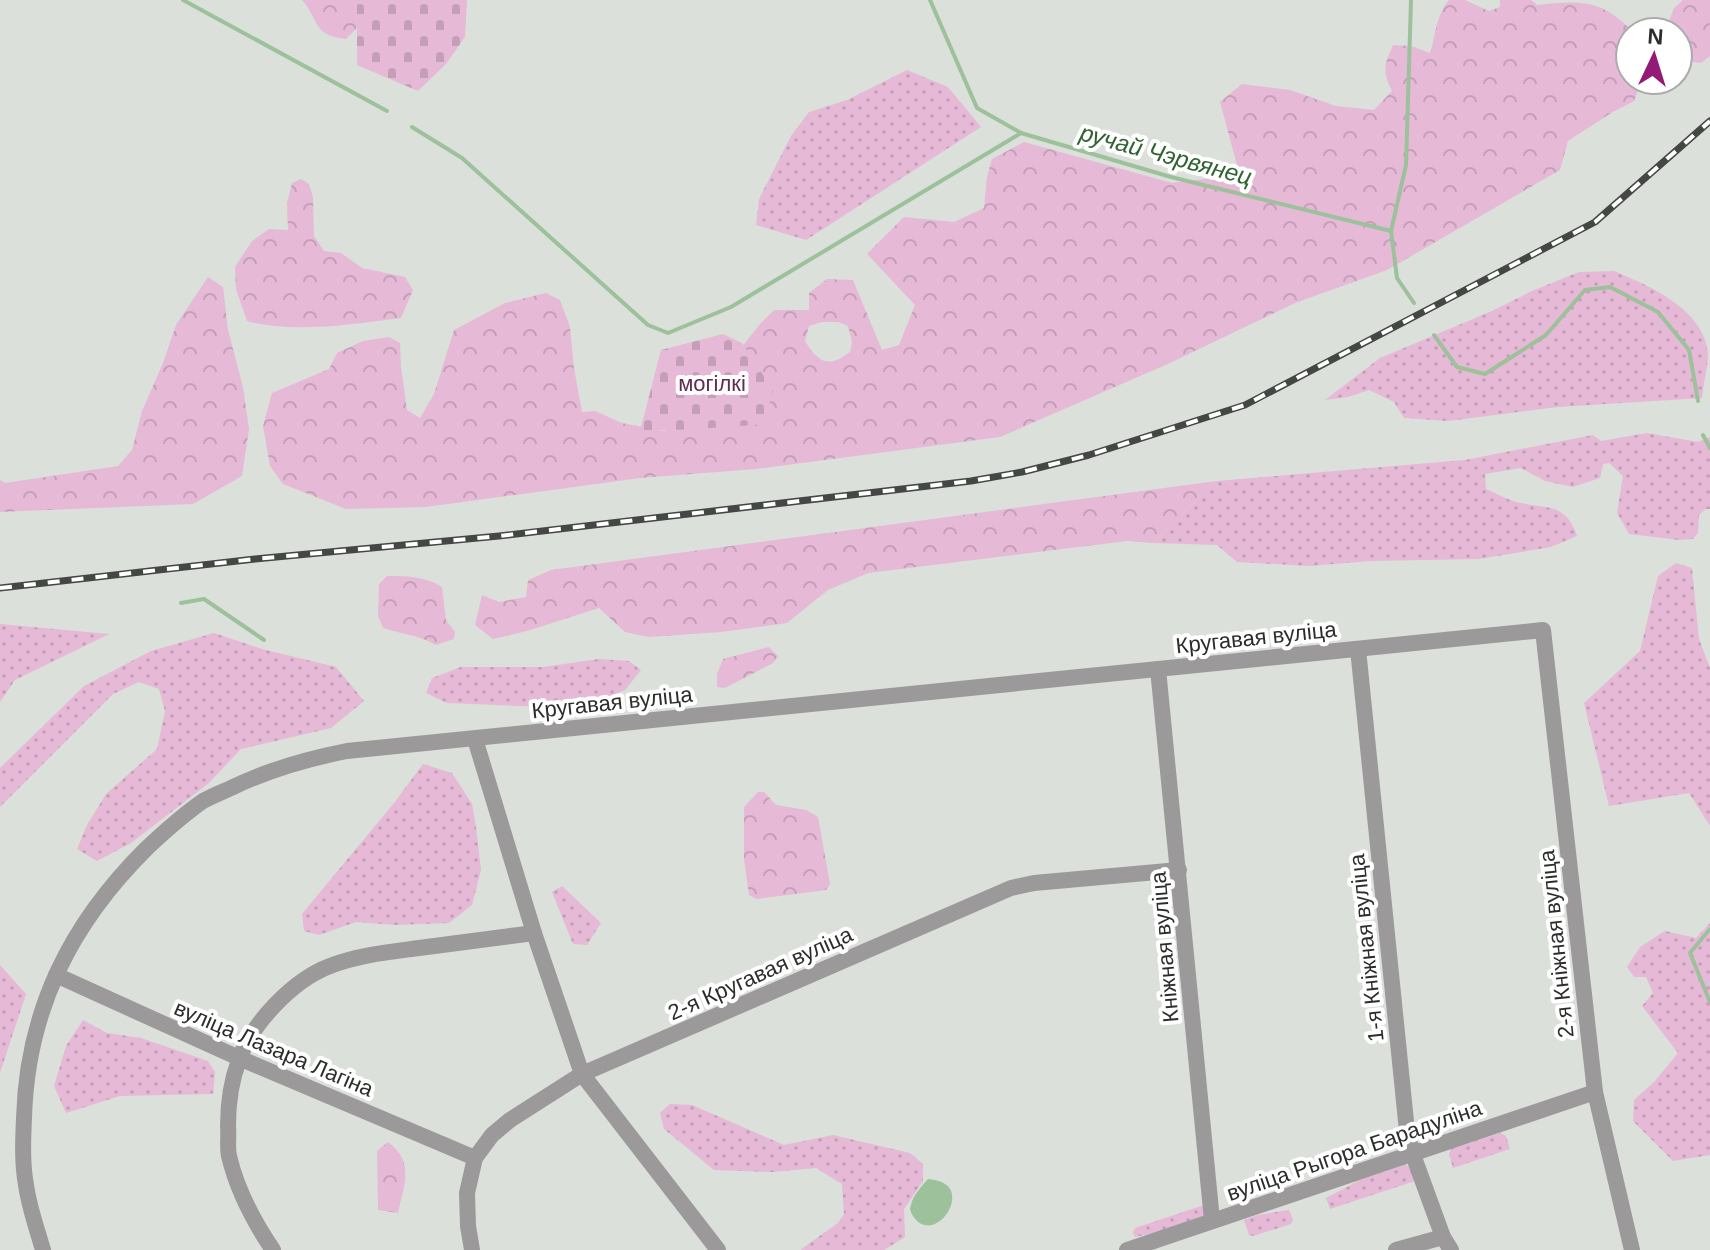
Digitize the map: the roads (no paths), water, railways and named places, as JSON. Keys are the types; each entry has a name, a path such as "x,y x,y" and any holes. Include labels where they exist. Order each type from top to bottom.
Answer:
{"street":[{"name":"Кругавая вуліца","path":"43,1250 26,1185 24,1100 33,1045 56,975 91,911 124,871 163,833 205,800 263,773 347,751 1543,630"},
{"name":"2-я Кніжная вуліца","path":"1543,630 1595,1092 1632,1250"},
{"name":"1-я Кніжная вуліца","path":"1358,649 1407,1131 1447,1244"},
{"name":"Кніжная вуліца","path":"1158,669 1212,1220"},
{"path":"475,739 534,933 582,1074 718,1250"},
{"name":"2-я Кругавая вуліца","path":"472,1250 467,1193 475,1158 492,1135 510,1120 582,1074 1011,888 1034,883 1179,870"},
{"path":"273,1250 257,1226 239,1188 229,1154 230,1101 239,1058 254,1031 276,1005 305,979 328,966 379,953 534,933"},
{"name":"вуліца Лазара Лагіна","path":"56,975 239,1058 475,1158"},
{"name":"вуліца Рыгора Барадуліна","path":"1127,1250 1595,1092"},
{"path":"1396,1250 1447,1244"}],"waterway":[{"path":"183,0 387,111"},
{"name":"ручай Чэрвянец","path":"930,0 977,108 1021,133 1171,177 1391,231 1397,278 1414,303"},
{"path":"1391,231 1406,165 1411,0"},
{"path":"412,127 462,158 648,325 668,333 731,307 1021,133"},
{"name":"ручай Чэрвянец","path":"1434,335 1457,367 1485,374 1546,335 1585,290 1610,287 1658,312 1689,350 1698,401"},
{"name":"ручай Чэрвянец","path":"1703,435 1710,448"},
{"path":"181,603 204,599 264,640"},
{"name":"ручай Чэрвянец","path":"1710,929 1690,953 1710,1002"}],"railway":[{"path":"0,588 255,559 499,536 971,481 1089,455 1245,405 1595,222 1710,121"}],"park label":[{"name":"могілкі","path":"712,383"}]}
